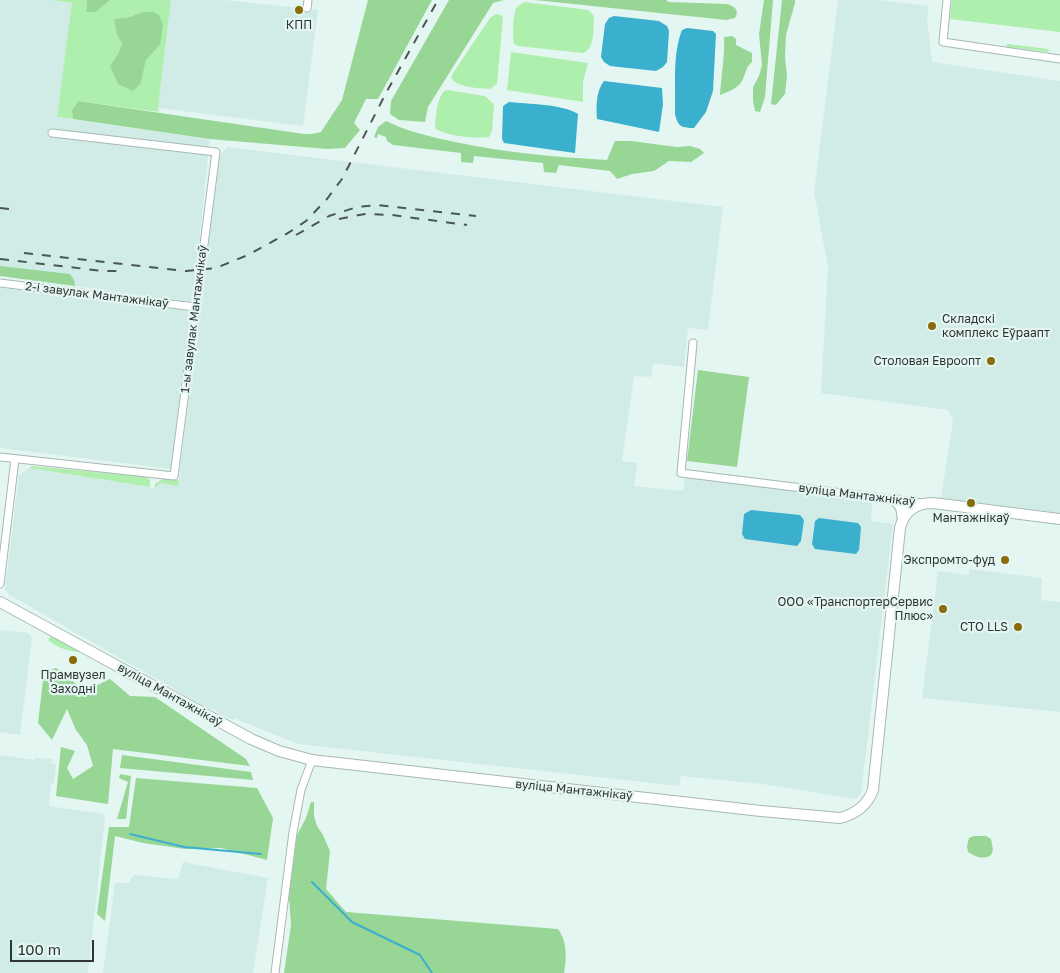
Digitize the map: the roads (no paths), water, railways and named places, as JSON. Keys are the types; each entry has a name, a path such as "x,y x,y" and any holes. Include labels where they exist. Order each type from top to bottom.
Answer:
{"street":[{"path":"307,8 308,0"},
{"path":"947,0 943,42 1060,59"},
{"name":"1-ы завулак Мантажнікаў","path":"0,457 174,476 194,307 216,152 52,133"},
{"name":"2-і завулак Мантажнікаў","path":"0,283 194,307"},
{"name":"вуліца Мантажнікаў","path":"693,343 681,473 925,504 943,504 1060,518"},
{"path":"0,584 15,459"},
{"path":"895,500 901,507 903,520"},
{"name":"вуліца Мантажнікаў","path":"0,602 250,739 280,752 312,760 831,818 849,816 856,813 866,805 873,790 900,528 903,520 911,510 925,504"},
{"path":"275,973 294,825 301,790 312,760"}],"water":[{"path":"614,16 659,21 667,26 669,31 667,62 663,67 656,71 610,66 604,62 601,57 605,24 609,18"},
{"path":"687,28 713,31 716,34 713,91 706,112 694,128 681,126 675,114 677,50 682,30"},
{"path":"604,81 662,88 663,104 659,132 597,119 598,94"},
{"path":"509,102 554,106 578,114 575,153 504,143 502,139 503,106"},
{"path":"751,510 800,515 804,520 801,541 797,546 745,539 742,534 744,514"},
{"path":"819,518 858,523 861,527 859,550 856,554 815,549 812,544 815,521"}],"waterway":[{"path":"130,834 184,847 261,854"},
{"path":"312,882 352,922 420,955 432,973"}],"railway":[{"path":"24,253 186,271 216,268 248,255 288,233 306,221 327,199 342,179 386,93 438,0"},
{"path":"296,235 329,216 357,207 378,205 476,216"},
{"path":"0,208 16,210"},
{"path":"339,219 365,214 392,215 467,225"},
{"path":"0,259 103,271 121,271"}],"place":[{"name":"КПП","path":"299,10"},
{"name":"Складскі комплекс Еўраапт","path":"932,326"},
{"name":"Столовая Евроопт","path":"991,361"},
{"name":"Мантажнікаў","path":"971,503"},
{"name":"Экспромто-фуд","path":"1005,560"},
{"name":"ООО «ТранспортерСервис Плюс»","path":"943,609"},
{"name":"СТО LLS","path":"1018,627"},
{"name":"Прамвузел Заходні","path":"73,660"}]}
